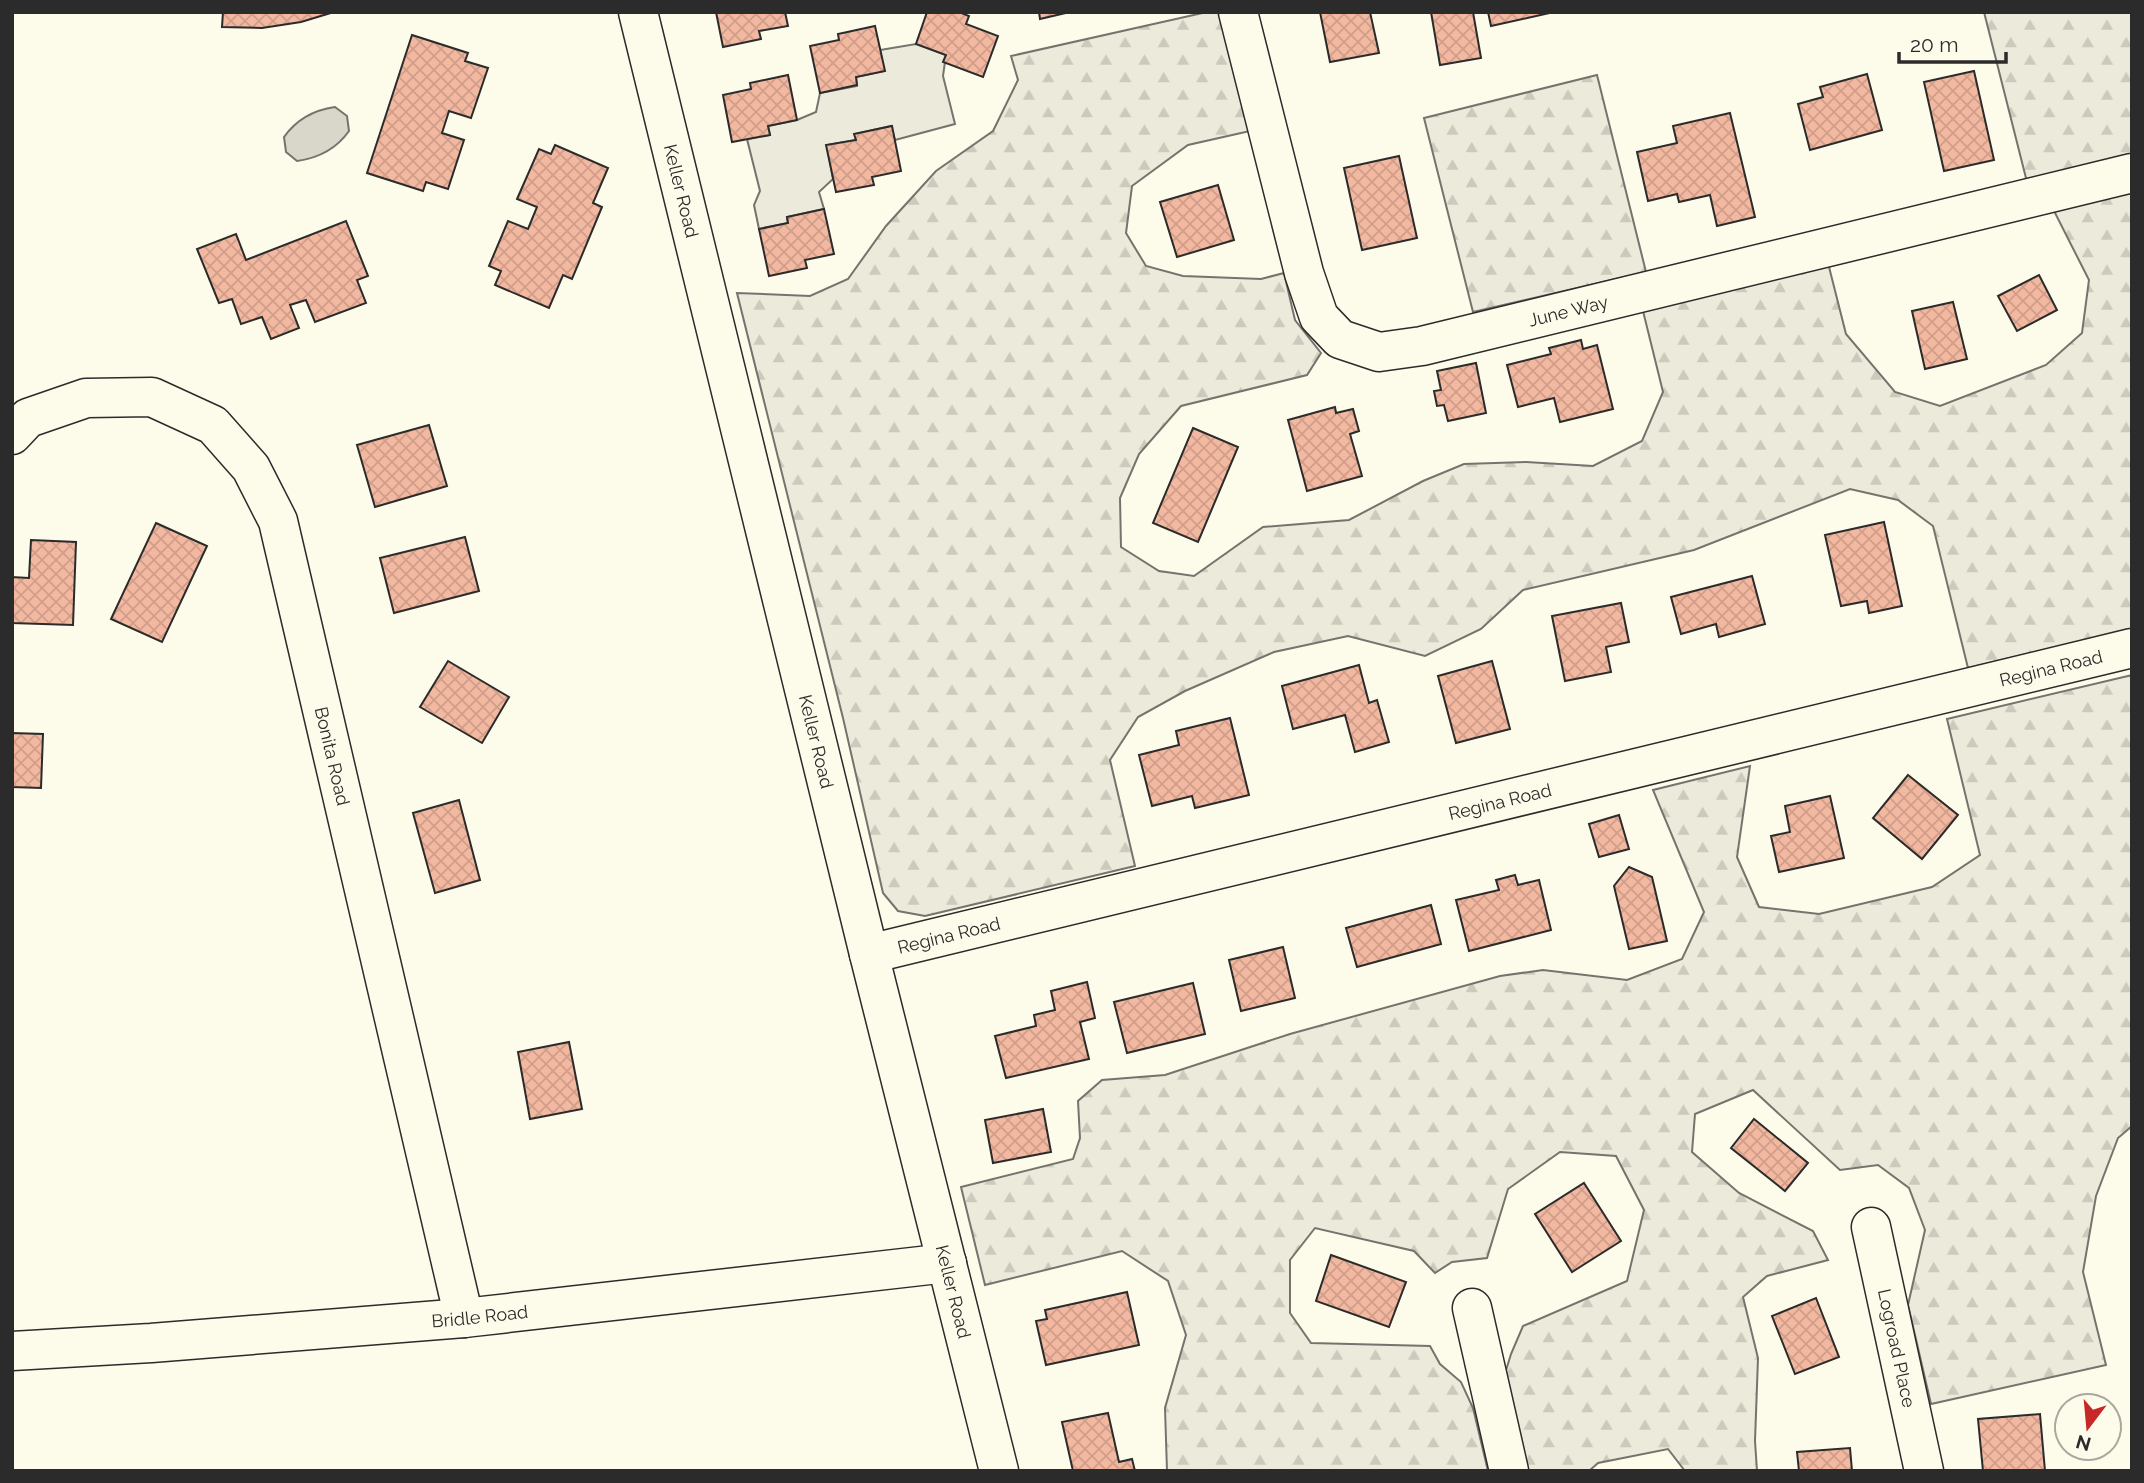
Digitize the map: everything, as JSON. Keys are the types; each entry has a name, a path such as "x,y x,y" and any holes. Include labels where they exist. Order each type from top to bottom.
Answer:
{"street":[{"name":"Keller Road","path":"638,12 999,1471"},
{"name":"June Way","path":"1238,12 1304,272 1319,317 1340,339 1378,352 1422,346 2132,173"},
{"name":"Bonita Road","path":"12,435 28,418 86,398 152,397 213,425 251,468 278,521 464,1318"},
{"name":"Regina Road","path":"869,954 2132,648"},
{"name":"Logroad Place","path":"1871,1227 1924,1471"},
{"name":"Bridle Road","path":"12,1351 151,1343 464,1318 947,1262"},
{"path":"1472,1308 1509,1471"}],"green space":[{"path":"1207,12 1222,12 1250,131 1188,145 1132,186 1126,233 1146,266 1183,276 1261,279 1284,273 1295,320 1321,353 1307,375 1181,406 1139,454 1120,498 1121,547 1159,571 1194,576 1263,527 1349,520 1423,481 1464,464 1526,462 1593,466 1642,441 1663,392 1643,311 1828,263 1846,334 1895,392 1940,406 2046,365 2082,333 2089,280 2052,207 2132,188 2132,629 1968,668 1933,526 1898,500 1850,489 1694,550 1523,590 1481,629 1425,656 1348,636 1274,652 1185,691 1138,717 1110,760 1135,866 925,916 898,911 883,893 843,718 737,293 810,296 848,279 886,226 936,171 993,131 1018,80 1011,56"},
{"path":"1984,12 2132,12 2132,157 2027,182"},
{"path":"1597,75 1646,272 1473,312 1424,118"},
{"path":"2132,675 2132,1126 2118,1138 2096,1196 2083,1272 2106,1365 1931,1404 1908,1305 1925,1230 1909,1188 1878,1165 1840,1170 1753,1090 1695,1114 1692,1152 1739,1193 1813,1231 1828,1260 1767,1276 1743,1297 1758,1358 1755,1441 1757,1471 1685,1471 1668,1449 1598,1463 1589,1471 1526,1471 1504,1377 1523,1326 1627,1281 1644,1210 1616,1156 1560,1152 1508,1189 1487,1258 1452,1262 1435,1273 1414,1251 1315,1228 1290,1260 1290,1313 1311,1343 1430,1346 1440,1364 1461,1382 1473,1408 1488,1471 1167,1471 1165,1408 1186,1335 1168,1281 1122,1251 985,1285 961,1187 1073,1159 1080,1138 1078,1101 1102,1080 1165,1075 1290,1034 1500,976 1543,970 1627,980 1682,959 1704,912 1653,790 1750,766 1737,857 1759,907 1819,914 1932,887 1980,855 1947,719"}],"shaded area":[{"path":"916,44 946,55 943,76 955,124 895,140 891,126 855,134 856,140 827,145 833,179 819,192 824,209 787,217 788,223 759,229 754,205 760,191 747,139 770,135 768,126 797,120 816,112 820,93 857,86 856,77 884,71 880,50"},
{"path":"335,107 347,116 349,131 339,142 320,155 305,160 297,161 286,152 284,137 294,126 313,113"}],"building":[{"path":"223,12 334,12 301,22 262,28 222,27"},
{"path":"716,12 785,12 788,26 759,31 761,39 723,47"},
{"path":"927,12 959,12 969,16 966,24 998,36 983,77 943,62 946,55 916,44"},
{"path":"1039,12 1070,12 1040,19"},
{"path":"1320,12 1370,12 1379,53 1330,62"},
{"path":"1431,12 1473,12 1481,58 1440,65"},
{"path":"1488,12 1554,12 1491,26"},
{"path":"875,26 885,71 856,77 857,85 820,93 810,46 839,40 838,34"},
{"path":"412,35 468,53 465,61 488,68 471,118 449,111 442,133 464,140 448,189 426,182 423,191 367,173"},
{"path":"1974,71 1994,160 1944,171 1924,82"},
{"path":"1867,74 1882,130 1810,150 1798,104 1823,97 1820,87"},
{"path":"788,75 797,120 768,126 770,135 732,142 723,95 751,89 750,83"},
{"path":"1730,113 1755,217 1717,226 1710,195 1679,202 1677,194 1648,201 1637,152 1677,143 1673,126"},
{"path":"892,126 901,171 872,177 874,185 836,192 826,145 856,140 854,134"},
{"path":"555,145 608,168 593,203 602,207 572,279 563,275 549,308 495,285 501,271 489,266 508,221 528,229 537,207 517,199 539,149 551,154"},
{"path":"1399,156 1417,238 1362,250 1344,168"},
{"path":"1218,185 1234,240 1177,257 1160,202"},
{"path":"824,209 834,254 805,260 807,268 769,276 759,229 788,223 787,217"},
{"path":"346,221 368,276 357,280 366,303 315,322 306,300 290,305 299,328 271,339 262,317 241,324 232,299 219,303 197,249 236,234 246,260"},
{"path":"2039,275 2057,310 2017,331 1998,296"},
{"path":"1953,302 1967,359 1925,369 1912,311"},
{"path":"1581,340 1583,349 1597,345 1613,409 1560,422 1554,398 1518,407 1507,365 1551,354 1549,348"},
{"path":"1476,363 1486,413 1448,421 1444,405 1437,406 1434,391 1441,390 1437,371"},
{"path":"1335,407 1336,413 1353,409 1359,431 1350,434 1362,476 1307,491 1288,420"},
{"path":"429,425 447,486 375,507 357,445"},
{"path":"1193,428 1238,447 1198,542 1153,523"},
{"path":"1884,522 1902,606 1869,613 1867,601 1841,606 1825,535"},
{"path":"156,523 207,546 162,642 111,619"},
{"path":"465,537 479,591 394,613 380,558"},
{"path":"31,540 76,542 73,625 12,623 12,577 29,578"},
{"path":"1752,576 1765,624 1719,637 1716,624 1681,634 1671,597"},
{"path":"1621,603 1629,642 1606,647 1611,672 1565,681 1552,616"},
{"path":"448,661 509,697 482,743 420,707"},
{"path":"1492,661 1510,729 1456,743 1438,676"},
{"path":"1359,665 1369,703 1377,700 1389,742 1355,752 1345,715 1293,729 1282,686"},
{"path":"1230,718 1249,795 1195,808 1192,796 1152,806 1139,755 1179,745 1176,731"},
{"path":"12,733 43,734 41,788 12,787"},
{"path":"1908,775 1958,815 1922,859 1873,818"},
{"path":"1830,796 1844,858 1779,872 1771,836 1790,832 1785,806"},
{"path":"459,800 480,880 435,893 413,813"},
{"path":"1619,815 1629,849 1599,857 1589,824"},
{"path":"1629,867 1652,877 1667,941 1629,949 1614,886"},
{"path":"1515,875 1518,885 1539,880 1551,930 1469,951 1456,900 1499,890 1496,880"},
{"path":"1431,905 1441,944 1357,967 1346,928"},
{"path":"1283,947 1295,998 1241,1011 1229,960"},
{"path":"1087,982 1095,1018 1080,1022 1089,1059 1006,1078 995,1036 1036,1026 1034,1015 1055,1010 1051,991"},
{"path":"1193,983 1205,1034 1127,1053 1114,1002"},
{"path":"569,1042 582,1109 530,1119 518,1052"},
{"path":"1043,1109 1051,1152 993,1163 985,1120"},
{"path":"1754,1119 1808,1163 1785,1191 1731,1148"},
{"path":"1584,1183 1621,1241 1572,1272 1535,1214"},
{"path":"1331,1255 1406,1282 1389,1327 1316,1301"},
{"path":"1127,1292 1139,1345 1046,1365 1036,1321 1047,1319 1045,1310"},
{"path":"1816,1298 1839,1357 1795,1374 1772,1316"},
{"path":"1108,1413 1119,1462 1132,1459 1135,1471 1073,1471 1062,1422"},
{"path":"2040,1414 2045,1471 1983,1471 1978,1419"},
{"path":"1850,1448 1852,1471 1799,1471 1797,1452"}]}
